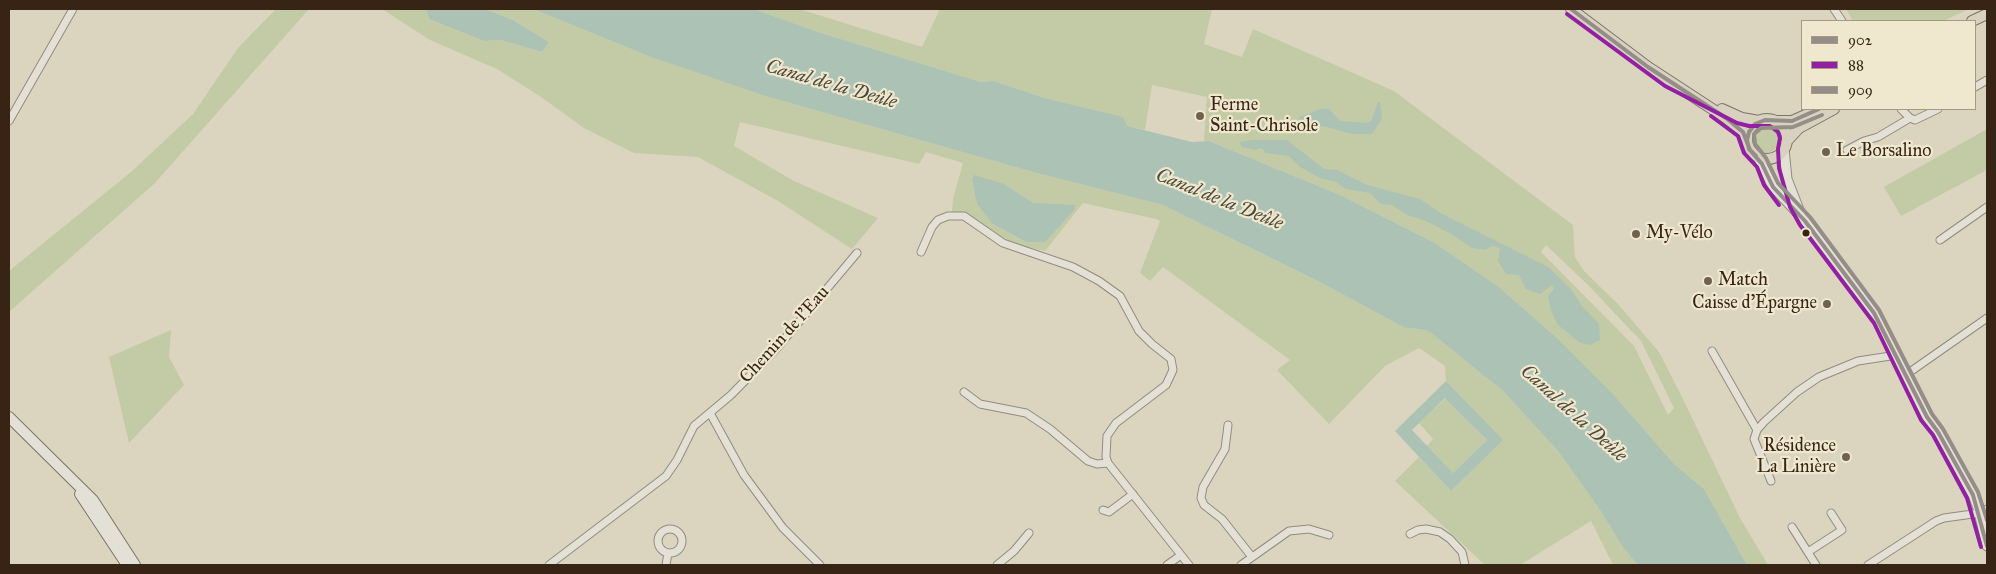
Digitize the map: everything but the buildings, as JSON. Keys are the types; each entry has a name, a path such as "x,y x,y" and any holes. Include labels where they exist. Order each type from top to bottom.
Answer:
{"main road":[{"path":"1571,9 1648,68 1730,121 1741,130 1750,150 1758,157 1771,159 1778,155 1799,128 1832,110"},
{"path":"1974,20 1987,14"},
{"path":"1668,80 1739,117 1759,121 1792,121 1817,110"},
{"path":"1747,140 1750,129 1759,121"},
{"path":"1774,121 1784,129 1785,146"},
{"path":"9,417 63,472 94,500 135,565"},
{"path":"63,472 89,506 127,565"}],"street":[{"path":"9,122 73,9"},
{"path":"1834,9 1842,20"},
{"path":"1976,86 1987,80"},
{"path":"1847,150 1863,141 1878,137 1905,112 1918,120 1936,110"},
{"path":"1785,146 1787,180 1805,222"},
{"path":"1758,157 1773,188 1805,222 1874,312 1907,374 1927,417 1938,432 1983,511 1987,546"},
{"path":"1940,240 1987,207"},
{"path":"921,252 932,227 938,220 948,216 964,216 1003,243 1073,267 1099,281 1120,296 1139,331 1171,359 1173,370 1166,385 1119,419 1112,427 1107,436 1105,446 1108,463 1189,565"},
{"name":"Chemin de l'Eau","path":"549,565 666,476 677,460 694,426 745,381 786,338 857,253"},
{"path":"1907,374 1987,318"},
{"path":"1712,351 1757,430"},
{"path":"1770,481 1754,443 1757,430 1797,392 1820,377 1858,361 1897,355"},
{"path":"964,392 980,404 1026,414 1050,429 1088,461 1097,464 1108,463"},
{"path":"710,413 739,467 758,495 783,528 820,565"},
{"path":"1228,425 1223,453 1202,487 1201,498 1204,505 1218,514 1252,557"},
{"path":"1103,510 1109,512 1133,494"},
{"path":"1868,565 1936,521 1983,511"},
{"path":"1808,552 1842,530 1831,513"},
{"path":"1792,527 1816,565"},
{"path":"1241,565 1289,531 1309,529 1329,535"},
{"path":"1410,534 1426,529 1440,532 1450,539 1462,552 1465,565"},
{"path":"997,565 1014,551 1029,533"},
{"path":"666,565 668,553"},
{"path":"1167,565 1181,555"}],"green space":[{"path":"276,9 309,9 155,183 9,312 9,271 131,172 193,114 238,48"},
{"path":"382,9 426,9 429,19 484,41 501,40 542,52 549,42 513,20 485,9 533,9 651,57 762,95 1033,172 1163,205 1320,282 1405,328 1421,329 1430,332 1503,391 1558,451 1600,510 1624,549 1638,565 1613,565 1591,521 1520,565 1485,565 1395,481 1419,457 1451,491 1502,440 1446,381 1445,366 1419,348 1385,366 1329,424 1277,370 1290,360 1163,267 1150,281 1140,273 1160,221 1156,219 1083,203 1045,251 1019,245 995,234 972,217 952,212 953,199 963,163 926,152 919,164 740,122 734,146 794,181 878,218 852,249 778,201 698,157 634,153 584,128 541,97 497,69 430,40","holes":["1004,184 1034,203 1026,242 993,224"]},
{"path":"754,9 799,9 922,47 940,9 1212,9 1204,44 1242,57 1253,29 1394,91 1573,225 1575,257 1584,271 1618,304 1659,352 1740,518 1768,565 1747,565 1704,489 1674,464 1611,392 1557,338 1499,287 1435,243 1340,195 1209,141 1204,141 1207,97 1152,85 1145,130 1126,126 1122,117 1045,98 993,81 981,82 818,32","holes":["1546,245 1588,285 1641,341 1674,408 1668,415 1634,346 1541,252"]},
{"path":"1846,9 1969,9 1945,20 1852,20"},
{"path":"1766,125 1776,129 1780,139 1776,149 1766,153 1756,149 1752,139 1756,129"},
{"path":"1987,129 1987,170 1901,216 1884,187"},
{"path":"171,330 169,357 184,385 129,443 109,357"},
{"path":"1446,398 1487,440 1453,473 1427,446 1433,439 1419,423"}],"water":[{"path":"426,9 485,9 513,20 549,42 542,52 501,40 484,41 429,19"},
{"name":"Canal de la Deûle","path":"533,9 754,9 818,32 981,82 993,81 1045,98 1123,117 1127,126 1192,142 1209,141 1340,195 1435,243 1499,287 1557,338 1612,393 1674,464 1704,489 1747,565 1638,565 1624,549 1600,510 1558,451 1503,391 1430,332 1421,329 1405,328 1320,282 1163,205 1033,172 762,95 651,57"},
{"path":"1378,102 1380,102 1382,119 1372,134 1352,134 1299,122 1299,117 1321,109 1329,109 1340,121 1367,123 1371,121"},
{"path":"1287,140 1324,169 1337,170 1367,185 1420,199 1442,214 1548,267 1571,289 1582,306 1599,324 1600,340 1590,345 1580,343 1557,324 1548,296 1554,289 1552,285 1540,294 1526,289 1519,275 1506,274 1498,261 1500,248 1492,246 1485,250 1472,248 1453,235 1426,221 1407,215 1392,205 1381,204 1370,193 1346,189 1336,182 1320,178 1300,167 1289,156 1265,153 1262,148 1254,150 1242,147 1239,142"},
{"path":"974,175 1004,184 1034,203 1075,205 1074,210 1045,242 1026,242 993,224 977,204 972,179"},
{"path":"1446,381 1503,440 1451,491 1395,431","holes":["1445,398 1487,440 1453,473 1412,430"]}],"transit line":[{"name":"902","path":"1571,9 1648,67 1726,118 1743,132 1750,150 1762,164 1773,187 1805,221 1874,313 1927,417 1938,432 1973,495 1987,546"},
{"name":"88","path":"1567,14 1665,86 1737,123 1749,126 1770,126 1778,132 1780,138 1778,149 1779,168 1790,207 1800,225 1874,323 1921,420 1933,435 1967,498 1981,547"},
{"name":"902","path":"1756,156 1749,149 1747,140 1749,132 1755,124 1765,120 1792,121 1817,110"},
{"name":"909","path":"1822,115 1793,127 1761,128 1754,134 1755,144 1766,158 1778,183 1810,217 1879,310 1932,414 1943,429 1978,492 1987,520"},
{"name":"88","path":"1711,116 1738,136 1744,153 1757,167 1764,185 1779,205"}],"place":[{"name":"Ferme Saint-Chrisole","path":"1200,116"},
{"name":"Le Borsalino","path":"1826,152"},
{"name":"My-Vélo","path":"1636,234"},
{"name":"Match","path":"1708,281"},
{"name":"Caisse d'Épargne","path":"1827,304"},
{"name":"Résidence La Linière","path":"1846,457"}]}
